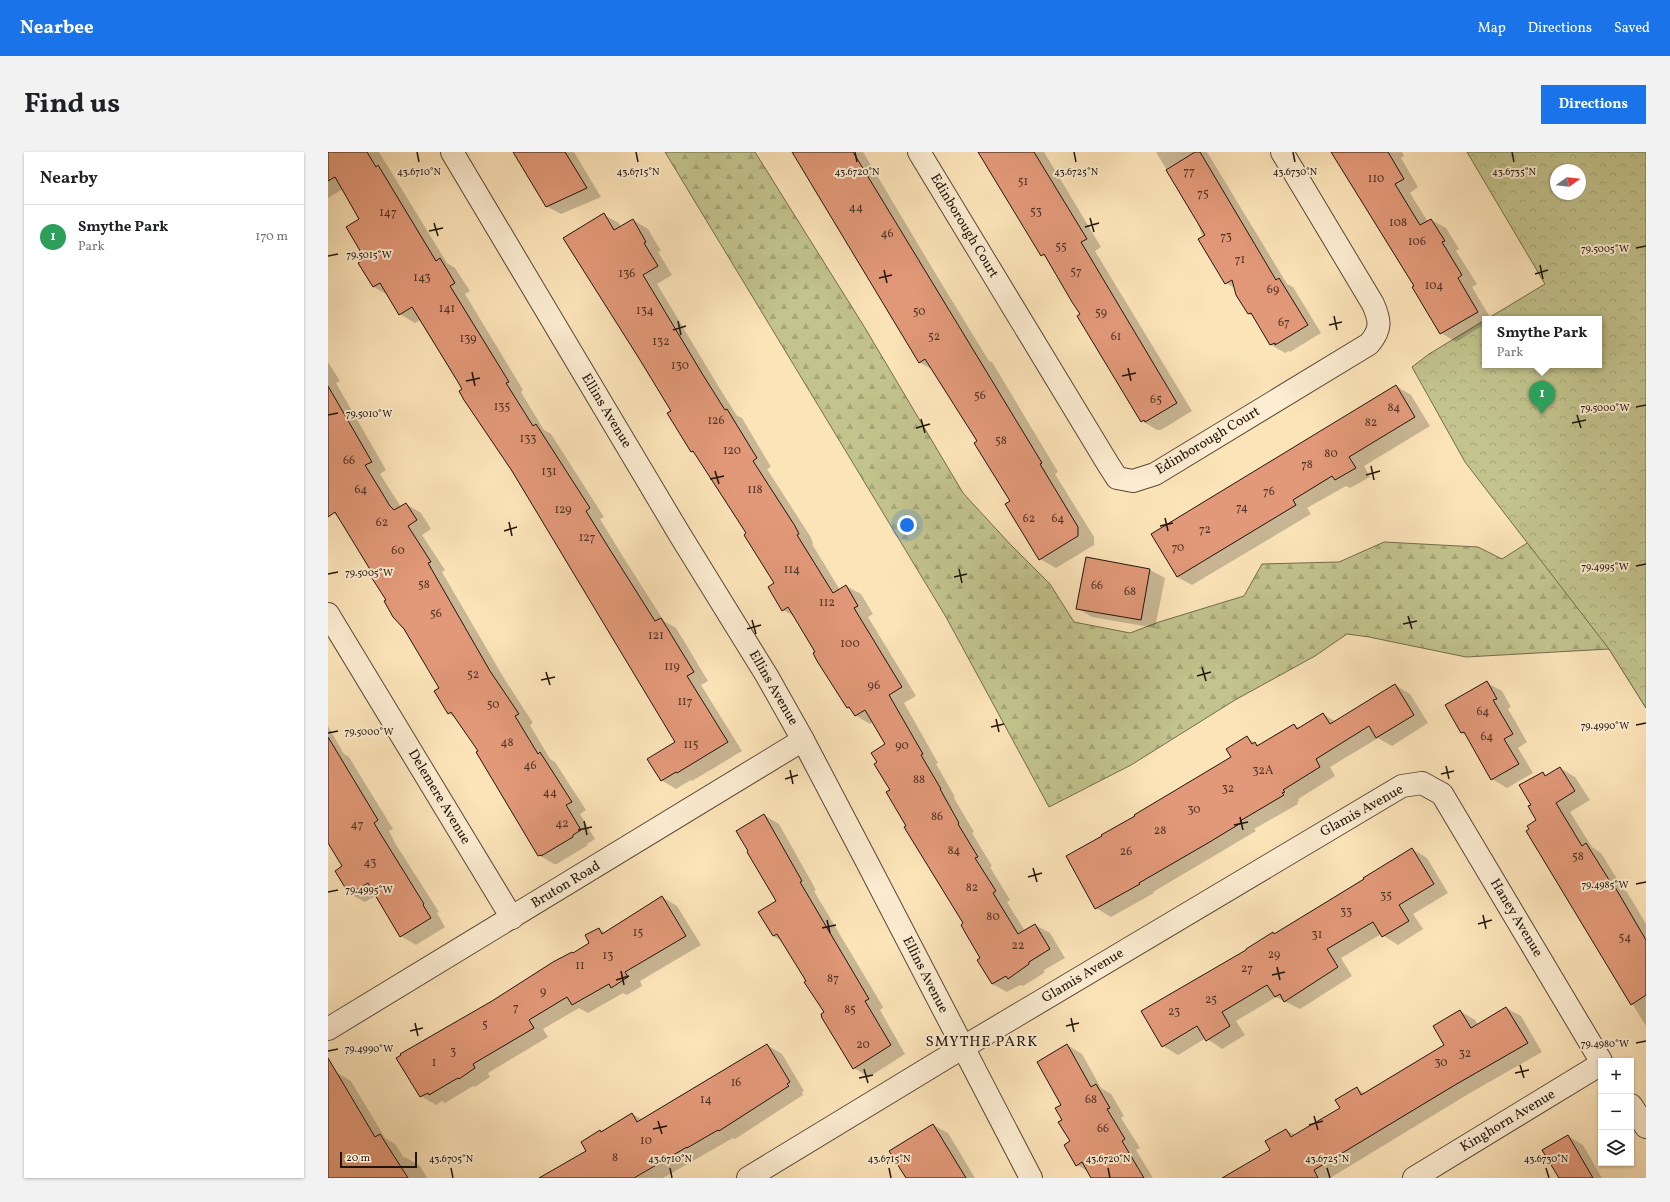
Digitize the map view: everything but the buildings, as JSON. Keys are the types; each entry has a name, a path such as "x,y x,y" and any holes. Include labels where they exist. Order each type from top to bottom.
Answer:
{"street":[{"name":"Ellins Avenue","path":"452,152 676,528 767,676 803,740 1031,1178"},
{"name":"Edinborough Court","path":"919,152 1117,478 1132,481 1155,474 1370,344 1376,337 1379,328 1378,316 1374,304 1282,152"},
{"name":"Delemere Avenue","path":"328,614 512,918"},
{"name":"Bruton Road","path":"328,1028 512,918 803,740"},
{"name":"Glamis Avenue","path":"748,1178 962,1048 1402,786 1422,783"},
{"name":"Haney Avenue","path":"1422,783 1442,794 1599,1058"},
{"name":"Kinghorn Avenue","path":"1414,1178 1598,1064"},
{"path":"1634,1109 1646,1127"}],"green space":[{"path":"665,152 755,152 865,328 963,493 1009,543 1050,584 1074,622 1130,633 1159,622 1244,596 1262,564 1339,562 1384,542 1478,547 1502,559 1584,507 1646,708 1609,649 1466,657 1369,637 1347,634 1315,656 1235,700 1131,765 1049,807 946,617"},
{"path":"1467,152 1646,152 1646,708 1609,649 1465,462 1412,367 1429,354 1482,322 1482,368 1602,368 1602,316 1492,316 1545,284"}],"place":[{"name":"Smythe Park","path":"1542,414"}],"district":[{"name":"SMYTHE PARK","path":"982,1042"}]}
